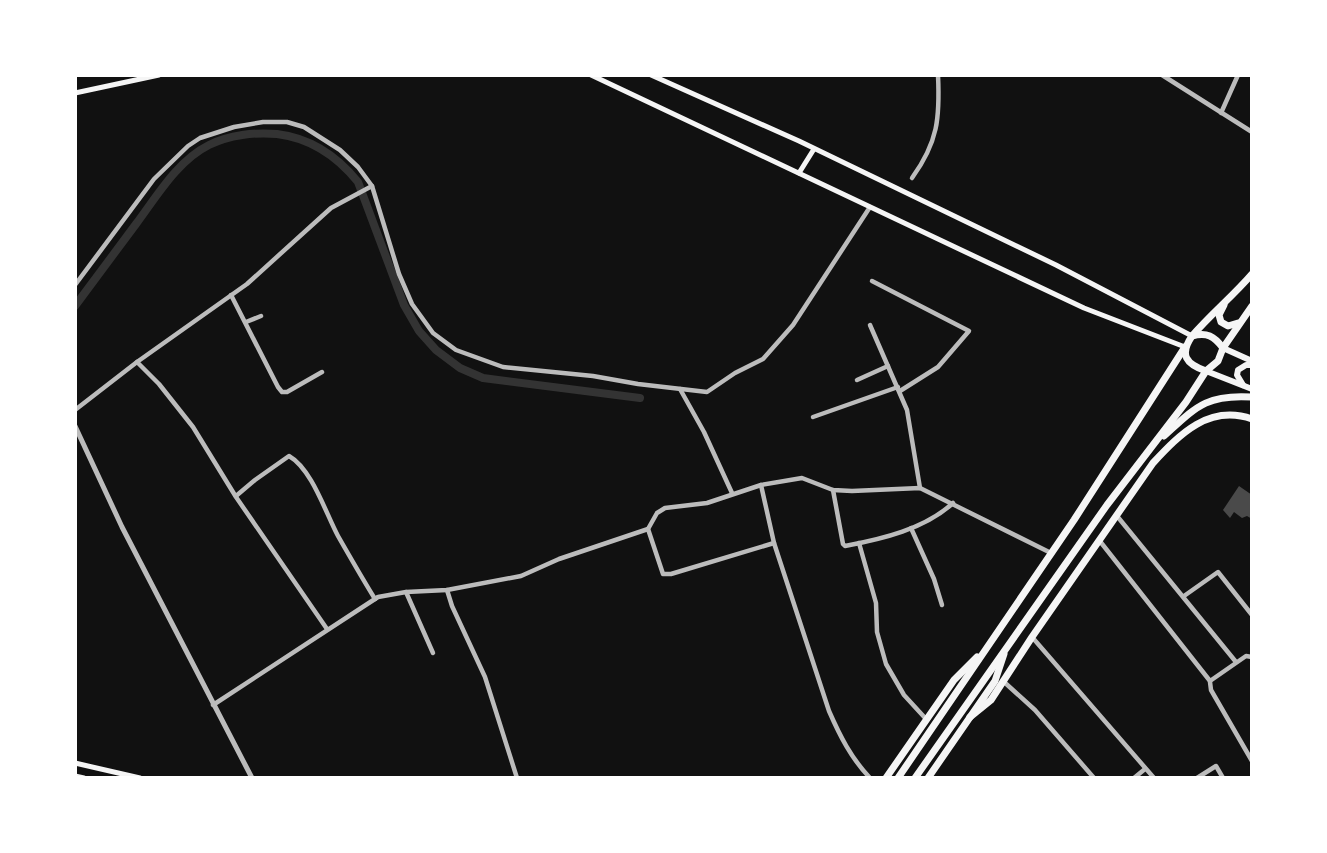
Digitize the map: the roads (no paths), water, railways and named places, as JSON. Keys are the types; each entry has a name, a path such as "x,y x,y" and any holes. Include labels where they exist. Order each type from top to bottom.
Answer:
{"highway":[{"path":"898,778 1052,553 1161,389 1192,336 1252,274"},
{"path":"1226,302 1219,315 1221,322 1232,327 1244,318"},
{"path":"915,778 1007,644 1206,371 1218,361 1223,348 1252,306"},
{"path":"1192,336 1211,335 1223,348"},
{"path":"1185,347 1190,364 1206,371"},
{"path":"1150,449 1195,408 1207,401 1228,396 1252,397"},
{"path":"970,716 991,700 1153,463 1187,429 1215,416 1228,414 1252,419"},
{"path":"886,778 954,680 992,641"},
{"path":"928,778 995,681 1007,644"}],"main road":[{"path":"75,93 159,75"},
{"path":"591,75 1084,308 1185,347"},
{"path":"651,75 814,149 1056,265 1192,336"},
{"path":"799,173 814,149"},
{"path":"1223,348 1252,363"},
{"path":"1248,388 1237,375 1238,370 1252,363"},
{"path":"1206,371 1248,388"},
{"path":"75,763 140,778"},
{"path":"75,776 84,778"}],"street":[{"path":"912,178 928,153 936,132 939,120 938,75"},
{"path":"1162,75 1251,130"},
{"path":"1221,113 1238,75"},
{"path":"75,285 160,172 188,146 215,132 263,122 287,122 304,127 340,150 358,167 369,187 412,304 433,333 446,343 465,354 503,367 707,392 735,373 763,359 807,305 870,207"},
{"path":"75,410 231,295 293,244 331,208 369,187"},
{"path":"813,418 899,389 937,367 969,331 872,281"},
{"path":"231,295 282,392 288,392 322,372"},
{"path":"246,322 261,316"},
{"path":"870,325 907,410 920,488"},
{"path":"138,362 193,427 236,496 327,629"},
{"path":"858,380 888,366"},
{"path":"680,389 704,432 732,493"},
{"path":"75,426 122,527 252,778"},
{"path":"236,496 289,456 295,459 312,483 337,534 375,598"},
{"path":"213,705 375,598 406,592 447,590 521,576 559,559 648,529 657,513 665,508 707,503 761,485 802,478 813,480 833,490 920,488 1052,553"},
{"path":"761,485 774,543 829,711 840,737 870,778"},
{"path":"833,490 845,546 911,528 941,514 953,503"},
{"path":"1117,516 1236,662"},
{"path":"911,528 934,579 942,605"},
{"path":"648,529 663,573 671,574 774,543"},
{"path":"1099,540 1210,681 1211,690 1252,761"},
{"path":"859,543 876,603 877,632 886,664 904,695 926,719"},
{"path":"1184,597 1218,572 1252,615"},
{"path":"447,590 485,677 517,778"},
{"path":"406,592 433,653"},
{"path":"1032,637 1154,778"},
{"path":"1210,681 1252,652"},
{"path":"1003,681 1035,710 1094,778"},
{"path":"1197,778 1216,766 1223,778"},
{"path":"1134,778 1145,769"}],"waterway":[{"path":"75,306 160,191 187,160 209,145 225,139 251,134 277,134 312,144 332,156 358,182 404,305 419,331 436,350 460,368 483,378 640,398"}]}
